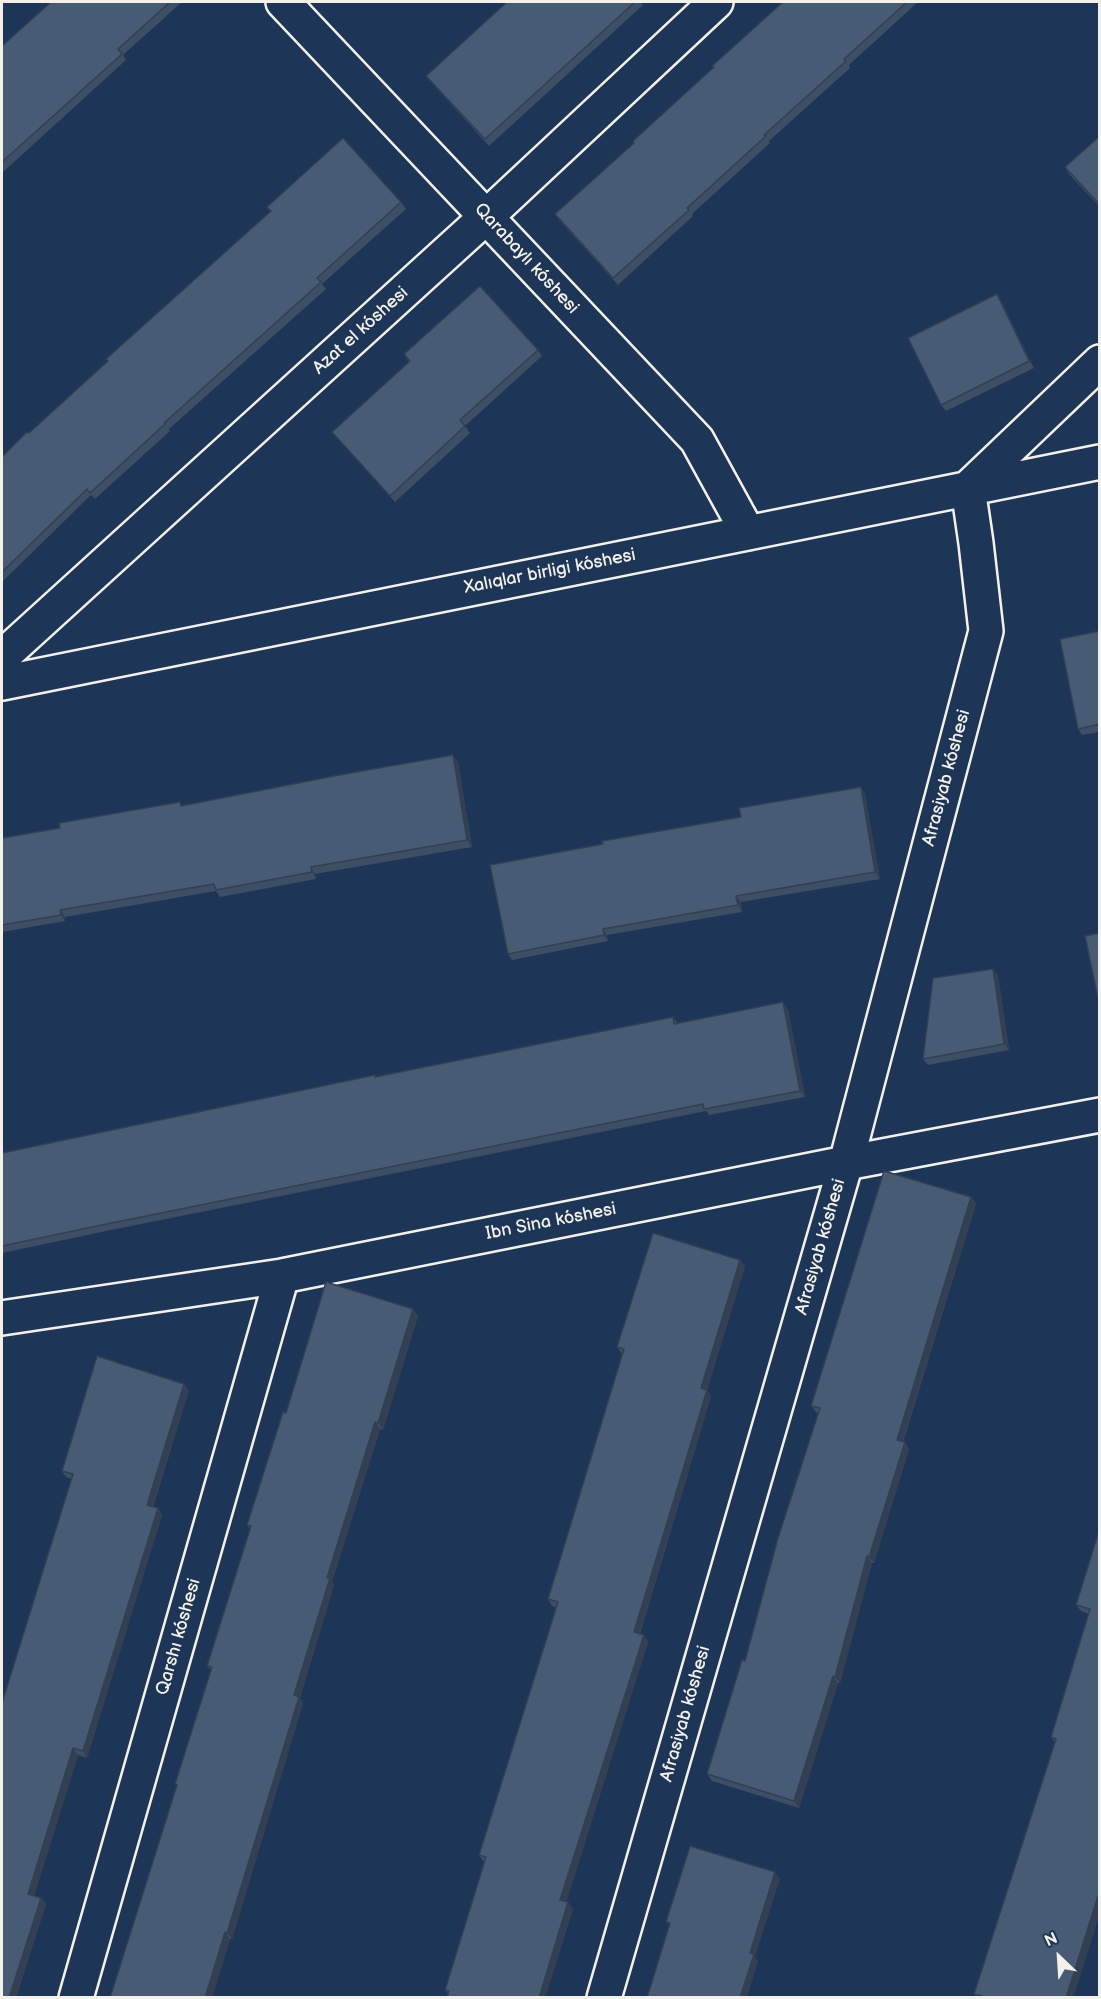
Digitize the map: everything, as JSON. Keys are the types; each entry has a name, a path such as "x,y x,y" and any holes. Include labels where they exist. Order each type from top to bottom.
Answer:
{"street":[{"name":"Qarabaylı kóshesi","path":"283,2 697,440 748,533"},
{"name":"Azat el kóshesi","path":"2,657 486,217 716,2"},
{"path":"968,488 1100,362"},
{"name":"Xalıqlar birligi kóshesi","path":"2,683 1100,462"},
{"name":"Afrasiyab kóshesi","path":"604,1998 846,1163 986,630 968,488"},
{"name":"Ibn Sina kóshesi","path":"2,1318 282,1276 1100,1114"},
{"name":"Qarshı kóshesi","path":"76,1998 282,1276"}],"building":[{"path":"51,2 170,2 118,49 122,54 2,162 2,46"},
{"path":"507,2 635,2 485,139 426,76"},
{"path":"783,2 907,2 687,208 689,210 613,278 555,214"},
{"path":"1100,136 1100,205 1065,167"},
{"path":"343,138 401,202 317,278 321,282 90,493 87,489 2,572 2,457 108,361 106,359 271,211 267,207"},
{"path":"480,286 538,350 460,420 465,426 390,496 332,432 410,361 404,354"},
{"path":"997,294 1029,361 941,405 908,338"},
{"path":"1100,631 1100,724 1078,729 1060,639"},
{"path":"453,755 467,840 311,867 312,872 216,890 214,884 60,910 61,915 2,925 2,838 60,828 59,823 180,802 181,806"},
{"path":"861,787 875,872 736,896 738,905 603,929 604,935 508,954 490,865 603,844 602,841 741,817 739,808"},
{"path":"1100,933 1100,1008 1085,936"},
{"path":"993,969 1004,1044 923,1059 933,978"},
{"path":"783,1002 800,1091 704,1109 703,1104 2,1246 2,1153 375,1075 375,1077 673,1017 674,1024"},
{"path":"884,1171 971,1197 897,1440 905,1442 869,1557 867,1556 835,1677 833,1676 794,1801 707,1774 742,1660 745,1661 778,1538 820,1408 811,1406"},
{"path":"653,1233 740,1260 701,1388 707,1390 634,1632 644,1635 560,1900 568,1902 539,1998 447,1998 449,1991 445,1990 486,1857 479,1855 558,1602 548,1599 624,1349 617,1347"},
{"path":"326,1282 413,1309 327,1578 330,1578 294,1695 299,1697 205,1998 110,1998 212,1667 207,1666 251,1526 247,1525 283,1412 286,1413"},
{"path":"97,1356 184,1384 147,1505 158,1508 83,1751 73,1748 28,1894 41,1898 9,1998 2,1998 2,1703 73,1474 62,1471"},
{"path":"1100,1528 1100,1896 1098,1896 1066,1998 981,1998 982,1996 974,1994 1056,1739 1051,1737 1090,1609 1076,1605"},
{"path":"690,1846 775,1872 750,1953 754,1954 740,1998 647,1998 670,1923 666,1922"}]}
